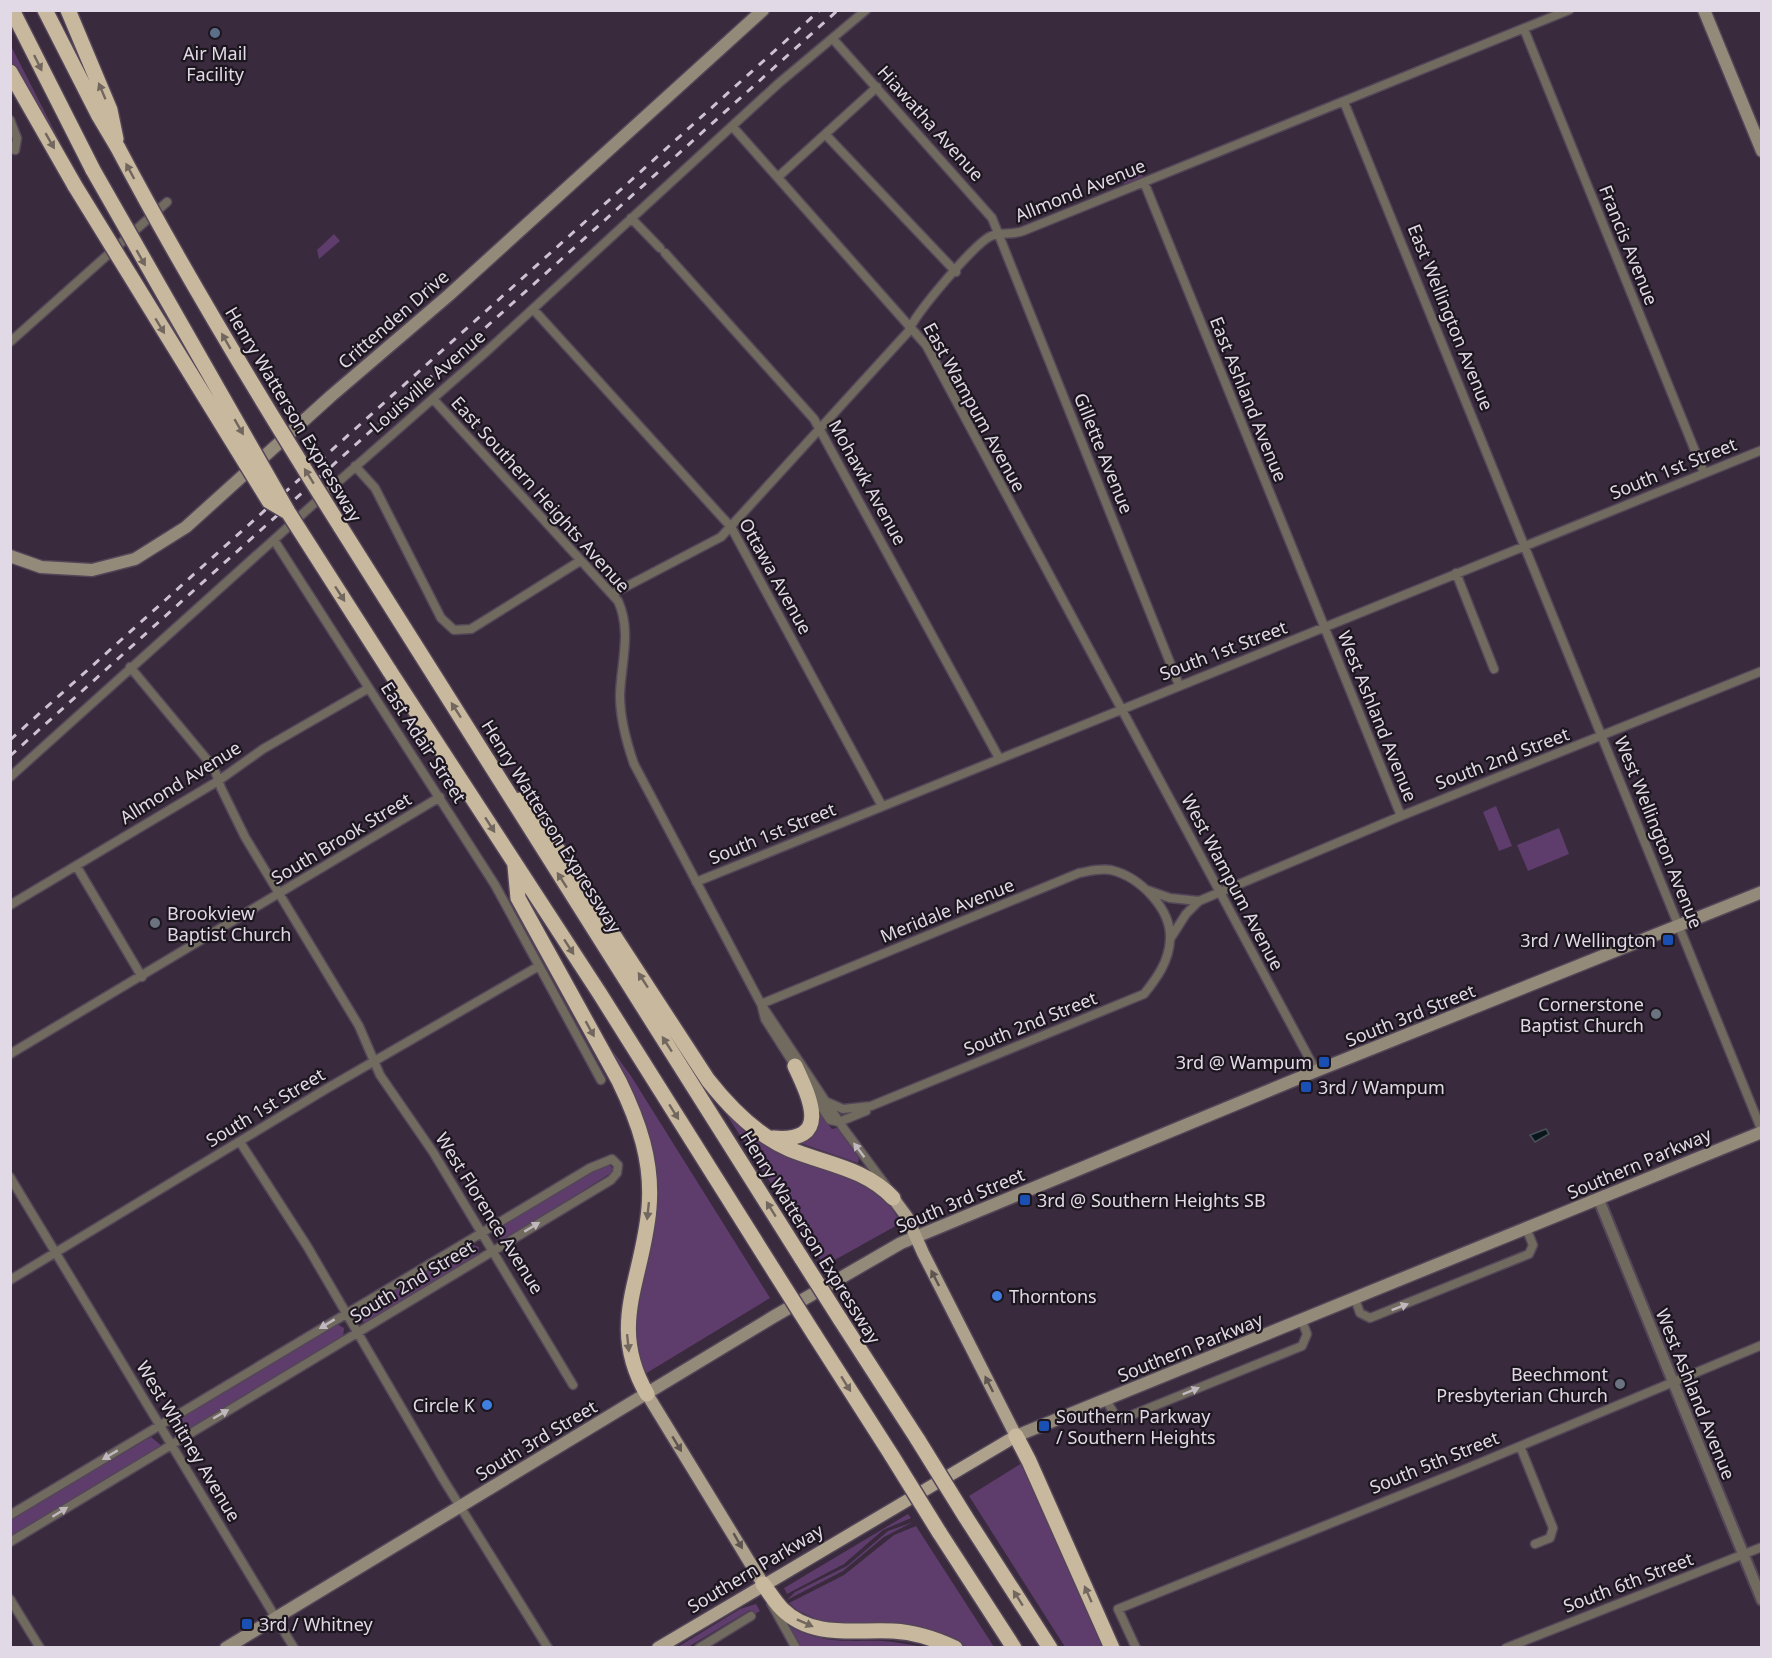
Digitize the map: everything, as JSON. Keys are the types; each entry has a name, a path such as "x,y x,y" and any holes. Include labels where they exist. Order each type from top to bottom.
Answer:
{"highway":[{"path":"12,10 93,170 288,512 515,863 1014,1647"},
{"name":"Henry Watterson Expressway","path":"45,10 99,116 250,382 802,1259 1050,1647"},
{"path":"68,10 110,110 118,148"},
{"path":"10,72 75,186 269,501 288,512"},
{"path":"487,759 545,830 708,1080 731,1107 787,1148 864,1176 893,1198"},
{"path":"515,863 518,898 619,1081 644,1141 649,1175 649,1209 627,1335 632,1365 647,1394"},
{"path":"771,1138 794,1137 803,1133 812,1120 811,1099 795,1066"},
{"path":"1016,1436 1112,1647"},
{"path":"763,1584 782,1610 803,1623 817,1628 839,1632 895,1631 955,1647"}],"main road":[{"name":"Crittenden Drive","path":"10,556 41,567 92,570 135,560 186,527 449,295 763,10"},
{"path":"1704,10 1761,151"},
{"name":"South 3rd Street","path":"226,1647 881,1253 916,1236 1316,1071 1761,892"},
{"name":"Southern Parkway","path":"658,1647 1016,1436 1761,1132"},
{"path":"893,1198 908,1217 1016,1436"},
{"path":"647,1394 763,1584"}],"street":[{"name":"Louisville Avenue","path":"10,777 355,466 434,400 732,126 866,10"},
{"name":"Allmond Avenue","path":"612,594 721,537 908,332 910,326 987,238 1023,231 1569,10"},
{"name":"Francis Avenue","path":"1524,29 1704,473"},
{"name":"Hiawatha Avenue","path":"833,39 984,206 999,234"},
{"path":"778,177 877,87"},
{"name":"East Wellington Avenue","path":"1344,102 1526,545"},
{"path":"10,120 17,138 15,150"},
{"name":"East Wampum Avenue","path":"732,126 926,345 1121,708"},
{"path":"826,135 956,272"},
{"name":"East Ashland Avenue","path":"1144,182 1324,628"},
{"path":"10,342 167,202"},
{"name":"Mohawk Avenue","path":"631,218 663,250 820,429 999,758"},
{"name":"Gillette Avenue","path":"999,234 1179,685"},
{"name":"Ottawa Avenue","path":"533,309 731,527 882,806"},
{"name":"East Southern Heights Avenue","path":"434,400 612,594 626,621 620,694 625,739 642,780 761,1004"},
{"name":"South 1st Street","path":"696,882 1761,450"},
{"path":"355,466 375,488 441,618 454,630 471,629 580,561"},
{"name":"East Adair Street","path":"274,540 495,885 601,1080"},
{"name":"West Wellington Avenue","path":"1526,545 1761,1132"},
{"path":"1456,573 1494,669"},
{"name":"West Ashland Avenue","path":"1324,628 1401,816"},
{"name":"West Florence Avenue","path":"130,667 214,768 245,837 359,1026 380,1075 433,1152 573,1385"},
{"name":"South 2nd Street","path":"826,1102 843,1109 871,1106 1144,994 1161,971 1170,939 1186,914 1199,900 1761,671"},
{"name":"Allmond Avenue","path":"10,905 218,781 263,749 369,688"},
{"name":"West Wampum Avenue","path":"1121,708 1316,1071"},
{"name":"South Brook Street","path":"10,1054 440,797"},
{"path":"77,867 142,976"},
{"name":"Meridale Avenue","path":"761,1004 1079,873 1095,870 1114,871 1145,889 1170,898 1199,900"},
{"name":"Meridale Avenue","path":"1145,889 1163,913 1170,939"},
{"name":"South 1st Street","path":"10,1280 539,966"},
{"path":"761,1004 765,1019 830,1120 839,1122"},
{"path":"761,1004 839,1122 883,1180 893,1198"},
{"name":"South 2nd Street","path":"839,1122 867,1111 871,1106"},
{"path":"240,1142 306,1246 357,1334 548,1647"},
{"name":"South 2nd Street","path":"10,1515 603,1161 612,1159 618,1165 617,1173 611,1180 10,1542"},
{"name":"West Whitney Avenue","path":"10,1177 294,1647"},
{"name":"West Ashland Avenue","path":"1599,1200 1761,1600"},
{"path":"1355,1299 1360,1313 1370,1318 1529,1254 1533,1245 1526,1228"},
{"path":"1106,1400 1115,1415 1122,1419 1241,1372 1302,1346 1307,1334 1302,1321"},
{"name":"South 5th Street","path":"1136,1647 1118,1609 1520,1446 1761,1345"},
{"path":"1520,1446 1553,1528 1550,1538 1535,1544"},
{"name":"South 6th Street","path":"1506,1647 1761,1547"},
{"path":"763,1584 776,1615 796,1647"},
{"path":"10,1599 40,1647"},
{"path":"699,1647 751,1616"}],"shaded area":[{"path":"10,44 80,181 11,62"},
{"path":"1141,170 1143,177 1124,184 1123,177"},
{"path":"334,234 340,241 319,259 317,250"},
{"path":"1496,806 1512,846 1499,851 1483,812"},
{"path":"1559,828 1569,854 1528,871 1517,845"},
{"path":"604,1039 631,1076 770,1298 645,1374 634,1338 649,1137 639,1107"},
{"path":"723,1109 867,1186 886,1200 901,1223 824,1266"},
{"path":"819,1113 832,1129 837,1128 859,1158 858,1163 800,1143 812,1130"},
{"path":"1546,1129 1549,1134 1535,1142 1530,1135"},
{"path":"607,1164 613,1168 611,1173 515,1233 502,1240 496,1237 496,1231 508,1222"},
{"path":"470,1244 479,1247 478,1256 366,1323 359,1320 357,1314 360,1309"},
{"path":"337,1324 344,1328 343,1337 179,1436 172,1431 172,1422"},
{"path":"151,1437 162,1446 11,1539 11,1519"},
{"path":"1022,1463 1103,1647 1065,1647 969,1496"},
{"path":"908,1514 911,1518 883,1530 844,1564 787,1594 784,1588"},
{"path":"913,1522 884,1537 843,1571 787,1600 795,1592 847,1566 888,1531"},
{"path":"916,1526 994,1647 967,1647 955,1642 866,1626 822,1622 797,1610 789,1603 844,1575 894,1535"},
{"path":"756,1604 760,1611 753,1615 750,1610 688,1647 676,1648 740,1609"},
{"path":"788,1625 823,1639 883,1641 924,1647 799,1647"}],"railway":[{"path":"10,740 820,10"},
{"path":"10,756 838,10"}],"place":[{"name":"Air Mail Facility","path":"215,33"},
{"name":"Brookview Baptist Church","path":"155,923"},
{"name":"3rd / Wellington","path":"1668,940"},
{"name":"Cornerstone Baptist Church","path":"1656,1014"},
{"name":"3rd @ Wampum","path":"1324,1062"},
{"name":"3rd / Wampum","path":"1306,1087"},
{"name":"3rd @ Southern Heights SB","path":"1025,1200"},
{"name":"Thorntons","path":"997,1296"},
{"name":"Beechmont Presbyterian Church","path":"1620,1384"},
{"name":"Circle K","path":"487,1405"},
{"name":"Southern Parkway / Southern Heights","path":"1044,1426"},
{"name":"3rd / Whitney","path":"247,1624"}]}
